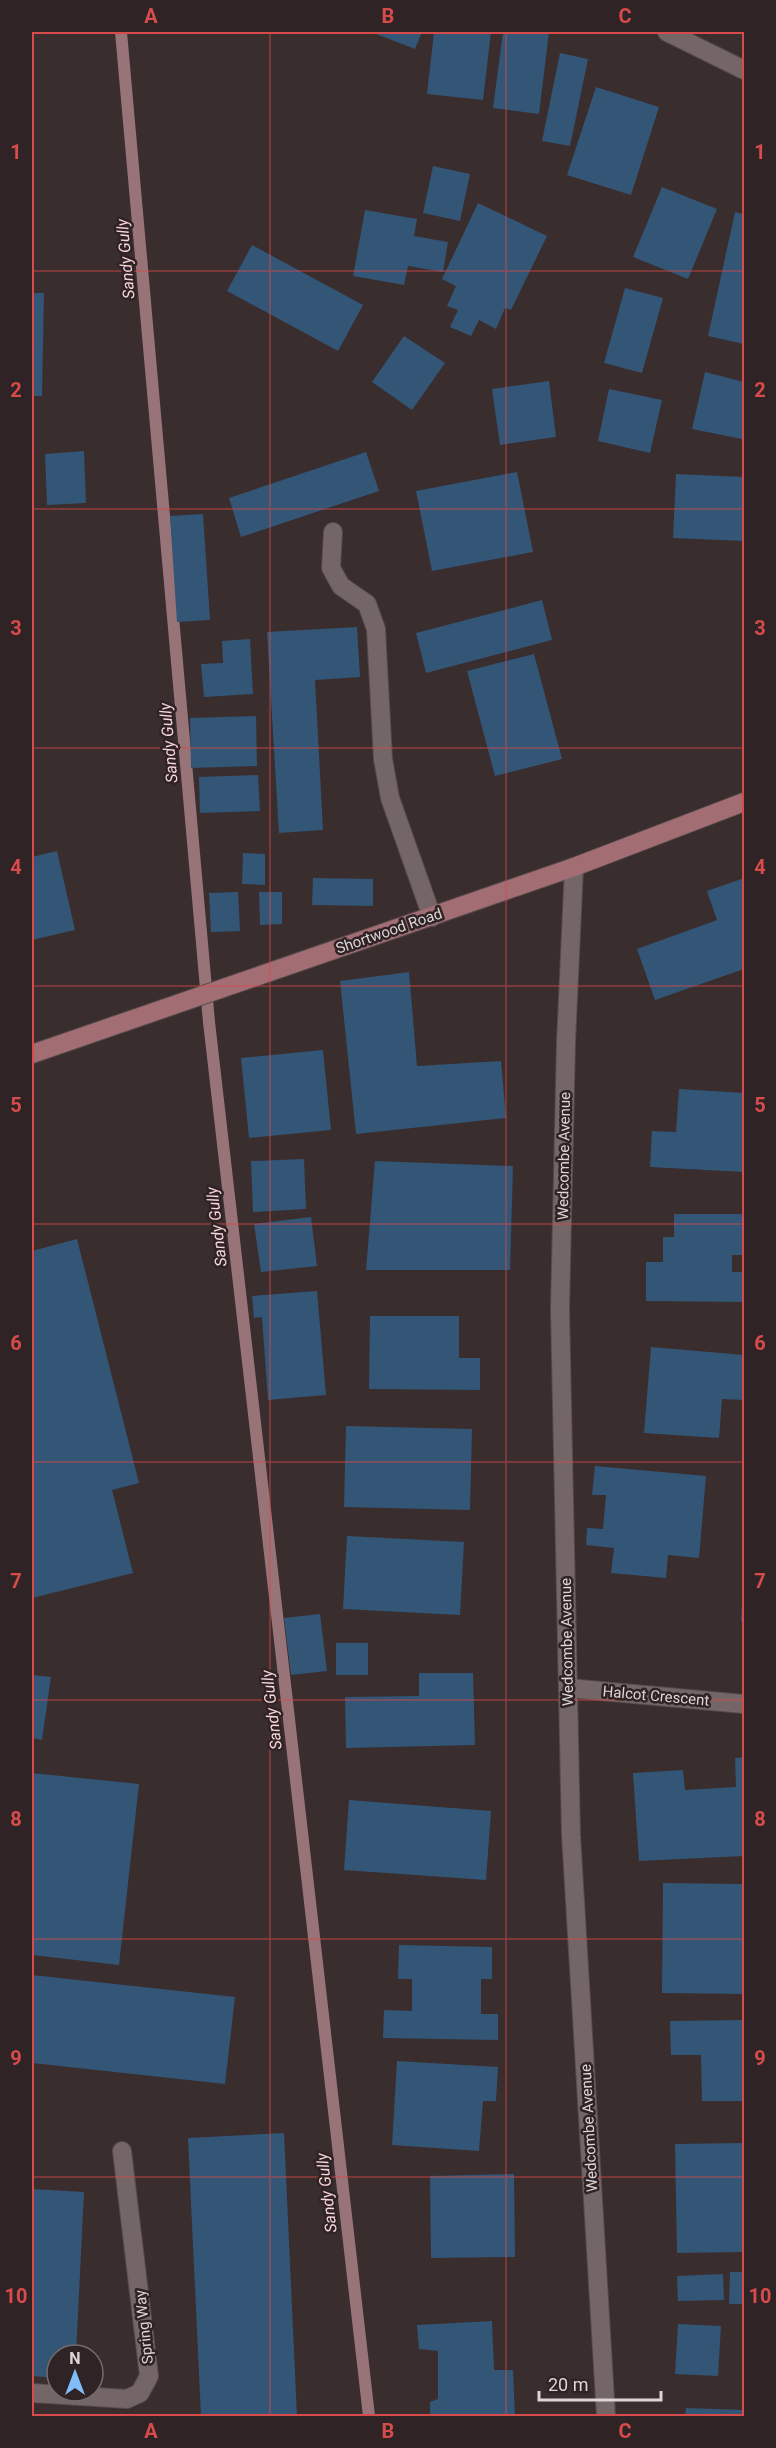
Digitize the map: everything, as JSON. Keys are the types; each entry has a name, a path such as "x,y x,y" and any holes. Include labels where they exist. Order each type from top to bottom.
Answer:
{"main road":[{"name":"Shortwood Road","path":"32,1054 574,867 744,802"}],"street":[{"path":"667,32 744,70"},
{"path":"333,532 331,568 341,586 367,604 376,629 383,759 390,798 432,917"},
{"name":"Wedcombe Avenue","path":"574,867 566,1042 560,1309 571,1835 606,2416"},
{"name":"Halcot Crescent","path":"568,1688 744,1704"},
{"name":"Spring Way","path":"32,2393 127,2399 140,2393 149,2376 122,2151"}],"building":[{"path":"371,32 422,32 415,49"},
{"path":"434,32 491,32 483,100 427,94"},
{"path":"503,32 549,32 539,114 493,108"},
{"path":"560,53 588,59 570,146 542,141"},
{"path":"596,87 659,107 631,195 567,175"},
{"path":"433,166 470,174 460,221 423,213"},
{"path":"662,187 717,209 688,279 633,257"},
{"path":"478,203 547,236 511,310 505,308 496,329 479,320 471,336 450,327 458,310 447,306 456,286 442,279"},
{"path":"365,210 417,219 414,236 448,242 443,272 408,266 404,285 353,276"},
{"path":"735,212 744,214 744,344 708,336"},
{"path":"252,245 363,305 338,351 227,291"},
{"path":"625,288 663,298 642,373 604,363"},
{"path":"32,293 44,293 42,396 32,396"},
{"path":"404,336 445,363 412,410 372,382"},
{"path":"705,372 744,382 742,439 692,429"},
{"path":"549,381 556,437 500,445 492,389"},
{"path":"609,389 662,400 650,453 598,441"},
{"path":"84,451 86,503 47,505 45,454"},
{"path":"366,452 379,491 241,537 229,498"},
{"path":"517,472 533,552 432,571 416,491"},
{"path":"676,474 744,477 744,541 673,538"},
{"path":"203,514 210,620 177,622 170,516"},
{"path":"542,600 552,640 426,673 416,633"},
{"path":"357,627 360,677 315,680 323,830 279,833 267,632"},
{"path":"250,639 253,694 204,697 201,664 223,663 222,641"},
{"path":"534,654 562,759 495,776 467,671"},
{"path":"256,716 257,766 191,768 190,718"},
{"path":"258,775 260,811 200,813 199,777"},
{"path":"57,851 75,930 32,940 32,857"},
{"path":"243,853 265,854 265,885 242,884"},
{"path":"313,878 373,879 373,906 312,905"},
{"path":"744,878 744,969 655,1000 637,949 717,920 707,891"},
{"path":"238,892 240,931 211,932 209,893"},
{"path":"259,892 282,892 282,924 260,925"},
{"path":"409,972 417,1066 501,1061 506,1118 356,1134 340,981"},
{"path":"323,1050 331,1130 249,1138 241,1058"},
{"path":"679,1089 744,1093 744,1172 650,1167 652,1131 676,1132"},
{"path":"304,1159 306,1209 253,1212 251,1161"},
{"path":"375,1161 513,1166 510,1270 366,1270"},
{"path":"674,1214 744,1214 744,1255 732,1255 732,1272 744,1272 744,1302 646,1301 646,1262 663,1262 663,1237 674,1237"},
{"path":"311,1217 317,1266 261,1272 254,1224"},
{"path":"77,1239 139,1483 112,1490 133,1573 32,1598 32,1251"},
{"path":"317,1291 326,1395 268,1400 262,1317 254,1318 252,1296"},
{"path":"370,1316 459,1316 459,1358 480,1358 480,1390 369,1389"},
{"path":"651,1347 744,1355 744,1400 722,1399 719,1438 644,1433"},
{"path":"346,1426 472,1429 470,1510 344,1507"},
{"path":"595,1466 706,1476 699,1558 668,1555 666,1578 611,1573 614,1548 586,1545 587,1528 603,1529 606,1495 592,1495"},
{"path":"347,1536 464,1542 460,1615 343,1609"},
{"path":"743,1587 744,1621 741,1621"},
{"path":"320,1614 327,1671 291,1675 284,1618"},
{"path":"336,1643 368,1643 368,1675 336,1675"},
{"path":"419,1673 473,1673 475,1745 346,1748 345,1697 419,1696"},
{"path":"32,1675 51,1677 42,1740 32,1738"},
{"path":"744,1757 744,1856 639,1861 633,1773 683,1770 685,1790 736,1787 735,1758"},
{"path":"32,1773 139,1784 119,1965 32,1955"},
{"path":"349,1800 491,1811 486,1880 344,1870"},
{"path":"663,1883 744,1884 744,1994 662,1993"},
{"path":"399,1945 492,1947 492,1979 481,1979 481,2014 498,2014 498,2040 383,2038 384,2010 412,2011 412,1979 398,1979"},
{"path":"32,1975 235,1997 225,2084 32,2063"},
{"path":"744,2020 744,2101 702,2101 701,2055 671,2055 670,2021"},
{"path":"397,2061 498,2067 496,2101 483,2101 479,2151 392,2145"},
{"path":"284,2133 297,2416 201,2416 188,2138"},
{"path":"744,2143 744,2252 677,2253 675,2144"},
{"path":"514,2174 515,2257 431,2258 430,2176"},
{"path":"32,2189 84,2192 77,2343 45,2343 45,2377 32,2376"},
{"path":"730,2272 744,2272 744,2304 729,2304"},
{"path":"723,2274 724,2300 678,2301 677,2276"},
{"path":"492,2321 494,2370 513,2370 515,2416 430,2416 430,2402 438,2399 438,2351 419,2349 417,2325"},
{"path":"678,2324 721,2326 718,2376 675,2374"},
{"path":"686,2408 744,2410 744,2416 685,2416"}],"waterway":[{"name":"Sandy Gully","path":"121,32 209,1022 369,2416"}]}
